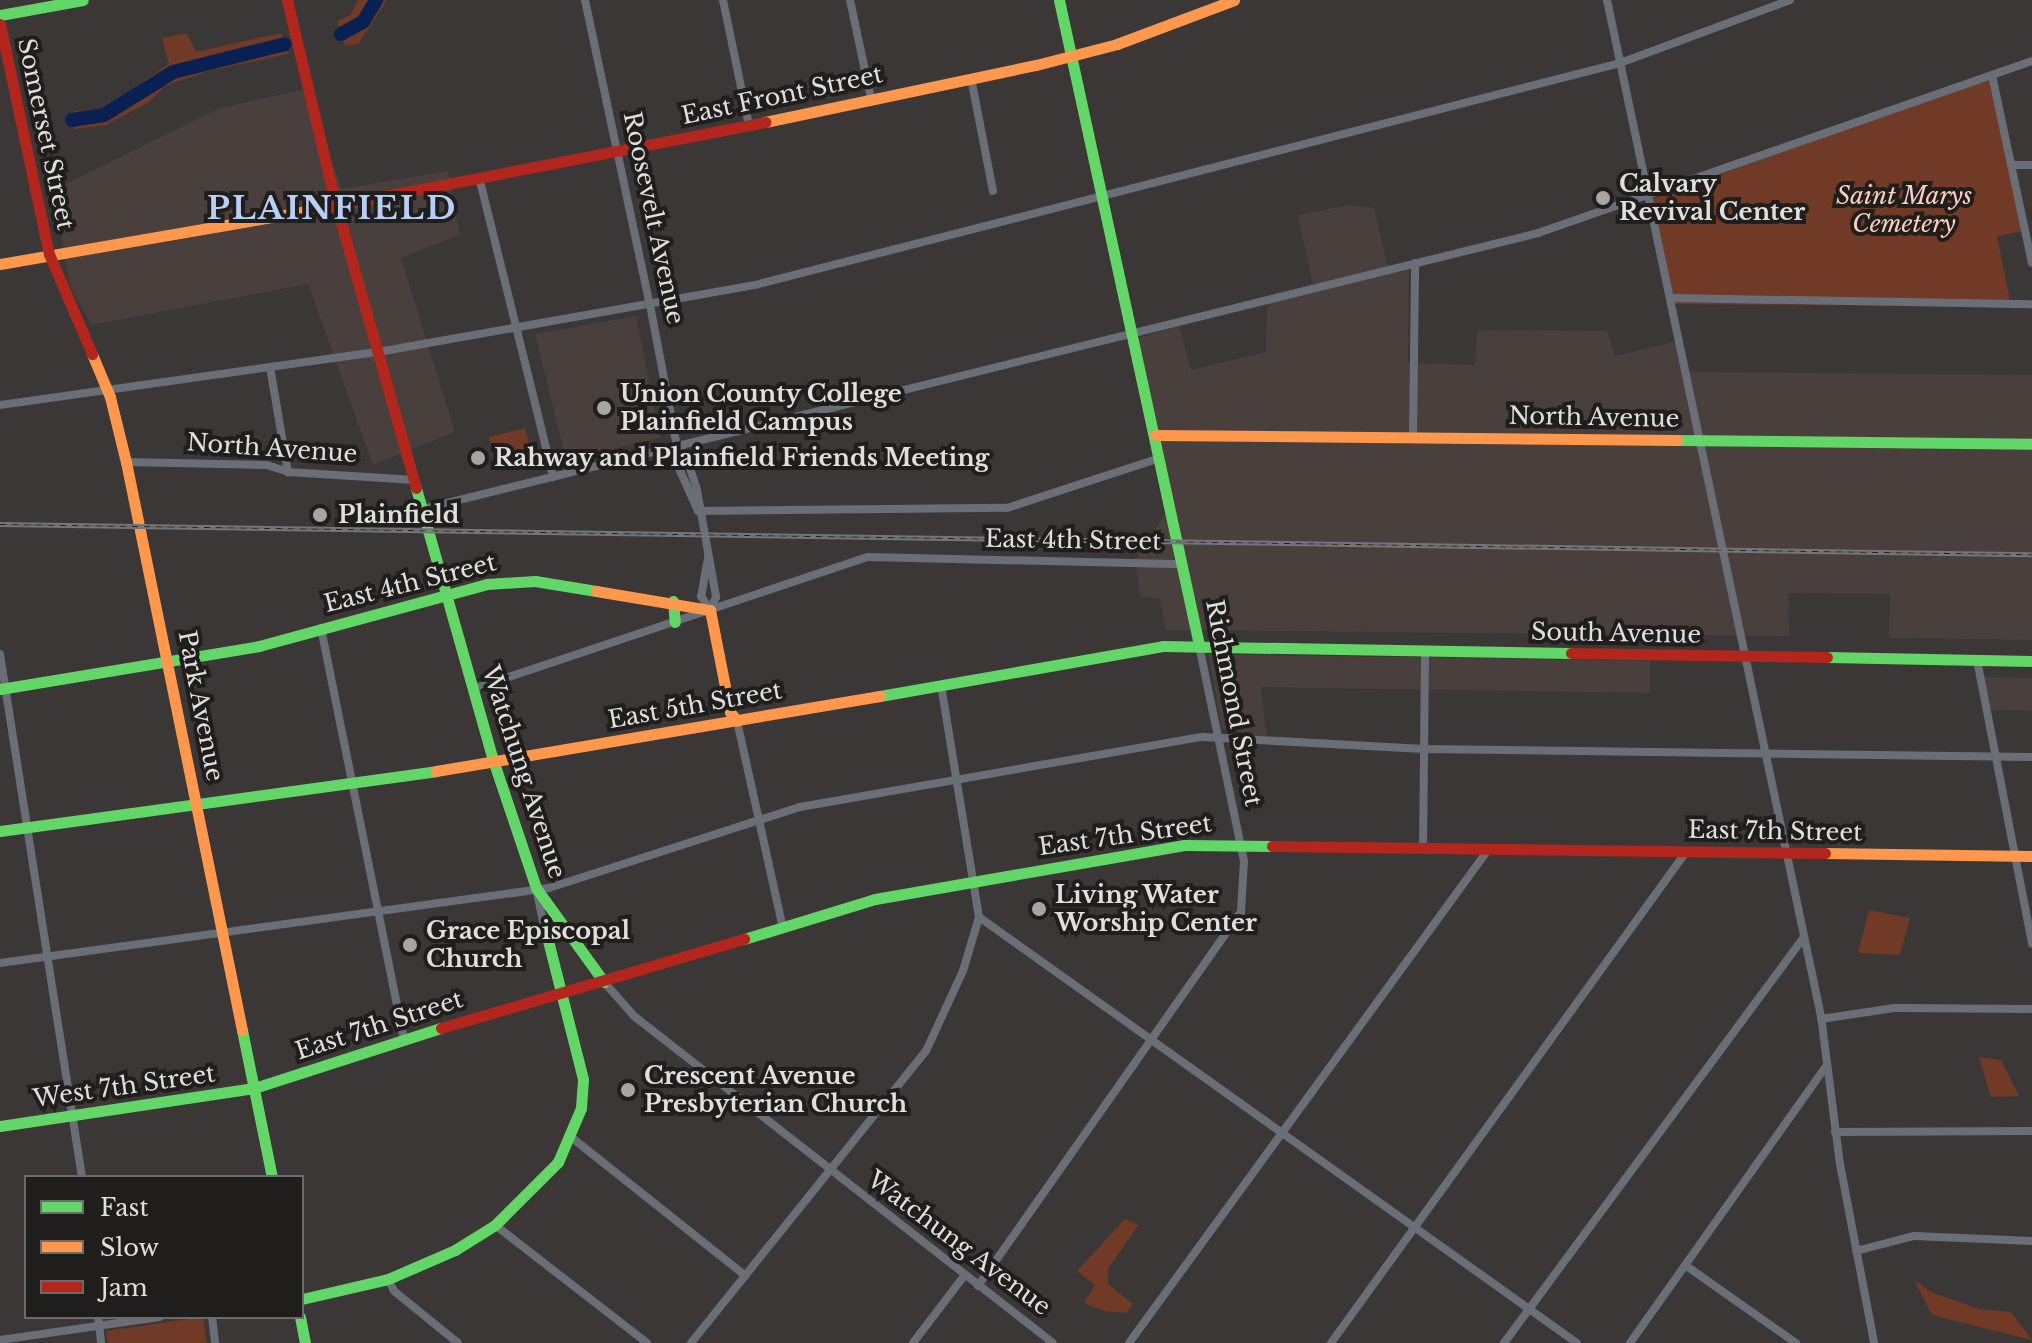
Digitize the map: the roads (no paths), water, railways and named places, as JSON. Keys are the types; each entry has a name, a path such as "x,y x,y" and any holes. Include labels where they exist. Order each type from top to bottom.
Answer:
{"street":[{"path":"0,15 83,0"},
{"name":"Watchung Avenue","path":"287,0 336,205 494,763 536,888 604,982 634,1016 1053,1343"},
{"name":"Roosevelt Avenue","path":"585,0 650,305 677,446 676,468 698,511 708,556 716,597 710,610"},
{"path":"723,0 749,125"},
{"path":"850,0 871,99"},
{"name":"Richmond Street","path":"978,1286 1154,1042 1241,912 1245,892 1239,843 1183,564 1059,0"},
{"name":"East Front Street","path":"0,264 480,181 971,78 1073,56 1234,0"},
{"path":"1607,0 1821,1019 1835,1132 1874,1343"},
{"path":"0,405 378,352 755,285 1620,63 1790,0"},
{"name":"Somerset Street","path":"0,24 49,254"},
{"path":"423,509 1538,233 1649,197 2032,61"},
{"path":"1992,75 2032,263"},
{"path":"971,78 993,191"},
{"path":"2011,165 2032,165"},
{"path":"480,181 553,477"},
{"name":"Park Avenue","path":"49,254 108,391 126,462 272,1175"},
{"path":"1413,437 1415,263"},
{"path":"1671,298 2032,304"},
{"path":"270,367 288,472"},
{"name":"North Avenue","path":"1155,435 2032,444"},
{"path":"698,511 1007,508 1160,458"},
{"name":"North Avenue","path":"126,462 267,465 288,472 415,480"},
{"name":"Roosevelt Avenue","path":"708,556 701,596 710,610 730,712 737,721 783,928"},
{"name":"East 4th Street","path":"3,688 168,663 321,628 498,582 535,581 673,601 710,610 868,557 1183,564"},
{"path":"673,601 675,622"},
{"path":"473,689 710,610"},
{"path":"321,628 381,909 404,1041"},
{"name":"South Avenue","path":"1199,645 1425,652 2032,661"},
{"name":"East 5th Street","path":"0,831 494,763 1163,646 1199,645"},
{"path":"1423,849 1425,652"},
{"path":"0,654 3,688 75,1116 82,1175"},
{"path":"1977,660 2032,944"},
{"path":"691,1343 926,1051 950,1004 979,917 941,685"},
{"path":"0,963 536,888 761,822 800,807 1203,737 1219,741 1424,749 2032,757"},
{"name":"East 7th Street","path":"254,1088 559,990 604,982 875,899 1184,845 1239,843 1423,849 2032,856"},
{"path":"1129,1343 1488,850"},
{"path":"1331,1343 1686,852"},
{"path":"304,1299 388,1279 430,1263 495,1225 548,1175 571,1137 583,1079 536,888"},
{"path":"979,917 1577,1343"},
{"path":"1504,1343 1804,937"},
{"path":"1821,1019 1894,1008 2032,1009"},
{"path":"1630,1343 1825,1067"},
{"name":"West 7th Street","path":"0,1126 254,1088"},
{"path":"1835,1132 2032,1131"},
{"path":"571,1137 746,1276"},
{"path":"495,1225 647,1343"},
{"path":"1856,1251 1914,1236 2032,1241"},
{"path":"1685,1265 1796,1343"},
{"path":"913,1343 964,1276"},
{"path":"388,1279 394,1291 458,1343"},
{"path":"0,1340 98,1320 118,1319"},
{"path":"212,1319 215,1343"},
{"path":"300,1319 305,1343"},
{"path":"98,1320 101,1343"}],"waterway":[{"path":"341,34 363,22 376,0"},
{"path":"72,120 104,115 173,72 285,44"}],"railway":[{"path":"0,524 2032,554"}],"place":[{"name":"Calvary Revival Center","path":"1603,198"},
{"name":"Union County College Plainfield Campus","path":"604,408"},
{"name":"Rahway and Plainfield Friends Meeting","path":"478,458"},
{"name":"Plainfield","path":"320,515"},
{"name":"Living Water Worship Center","path":"1039,909"},
{"name":"Grace Episcopal Church","path":"410,945"},
{"name":"Crescent Avenue Presbyterian Church","path":"628,1090"}],"district":[{"name":"PLAINFIELD","path":"332,208"}],"park label":[{"name":"Saint Marys Cemetery","path":"1904,210"}]}
